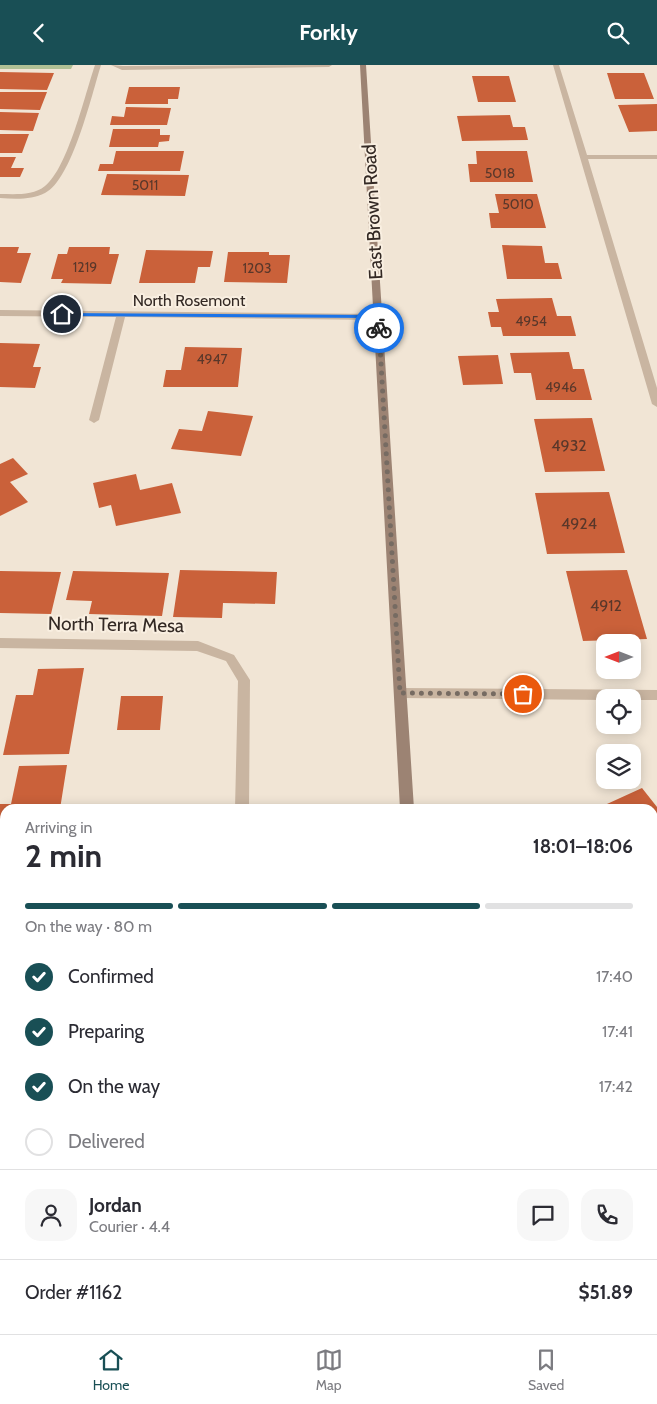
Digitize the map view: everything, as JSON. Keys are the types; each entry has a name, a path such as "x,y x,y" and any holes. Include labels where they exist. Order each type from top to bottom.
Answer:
{"main road":[{"name":"East Brown Road","path":"363,65 407,804"}],"street":[{"path":"0,197 37,194 47,189 56,181 62,171 98,65"},
{"path":"114,65 122,67 330,65"},
{"path":"556,65 585,157 657,404"},
{"path":"585,157 657,157"},
{"name":"North Rosemont","path":"0,313 378,317"},
{"path":"94,420 121,315"},
{"name":"North Terra Mesa","path":"0,643 198,646 230,658 244,680 242,804"},
{"path":"400,693 657,695"}],"green space":[{"path":"0,65 73,65 71,69 0,69"}],"building":[{"path":"0,72 54,73 47,90 0,89"},
{"path":"607,73 644,73 654,99 615,99"},
{"path":"472,76 509,76 516,102 478,102"},
{"path":"129,87 180,87 178,99 168,99 168,104 125,104"},
{"path":"0,92 47,92 40,110 0,109"},
{"path":"657,104 657,131 629,132 618,105"},
{"path":"126,107 171,108 167,125 110,125 112,116 124,117"},
{"path":"0,112 39,113 33,131 0,130"},
{"path":"510,115 513,127 525,127 528,140 462,141 457,116"},
{"path":"113,129 160,129 160,135 170,135 169,141 159,142 158,147 109,147"},
{"path":"0,134 29,134 22,153 0,153"},
{"path":"116,151 184,151 180,171 98,171 100,164 113,164"},
{"path":"476,151 527,151 533,182 470,182 468,164 477,164"},
{"path":"0,157 16,157 11,168 24,168 20,177 0,177"},
{"path":"107,174 189,175 185,196 101,195"},
{"path":"495,194 537,194 546,228 491,228 489,213 499,213"},
{"path":"502,245 542,246 545,263 558,263 562,279 507,279"},
{"path":"0,247 19,247 17,253 31,253 21,283 0,282"},
{"path":"69,247 110,247 109,254 119,254 111,284 61,283 63,279 51,279 58,254 67,254"},
{"path":"146,250 213,251 210,267 198,267 195,283 139,283"},
{"path":"228,252 269,252 269,255 290,255 287,283 224,282"},
{"path":"552,298 557,316 571,316 576,336 503,336 501,327 491,327 488,312 499,312 496,299"},
{"path":"0,343 40,344 33,367 41,367 35,388 0,387"},
{"path":"185,347 242,348 238,387 163,387 166,370 181,370"},
{"path":"569,352 573,369 584,369 592,400 536,400 531,373 514,373 510,353"},
{"path":"498,355 503,384 463,385 458,356"},
{"path":"208,411 253,416 241,456 171,449 179,429 202,431"},
{"path":"592,418 605,471 545,472 534,419"},
{"path":"13,458 28,474 10,482 28,502 0,516 0,464"},
{"path":"136,474 140,490 172,483 181,513 116,526 111,505 99,508 93,483"},
{"path":"609,492 625,553 547,554 535,493"},
{"path":"180,570 277,572 275,604 223,603 222,618 173,617"},
{"path":"627,570 647,639 641,639 641,634 596,634 596,641 583,641 566,571"},
{"path":"0,571 61,572 51,614 0,613"},
{"path":"73,571 169,573 162,616 89,614 92,601 66,600"},
{"path":"84,668 69,754 3,755 16,695 33,695 38,669"},
{"path":"121,696 163,696 160,730 117,730"},
{"path":"67,765 61,804 11,804 19,766"},
{"path":"642,788 655,804 607,804"}],"way so far":[{"path":"379,328 400,693 523,694"}],"route":[{"path":"62,314 378,317 379,328"}]}
